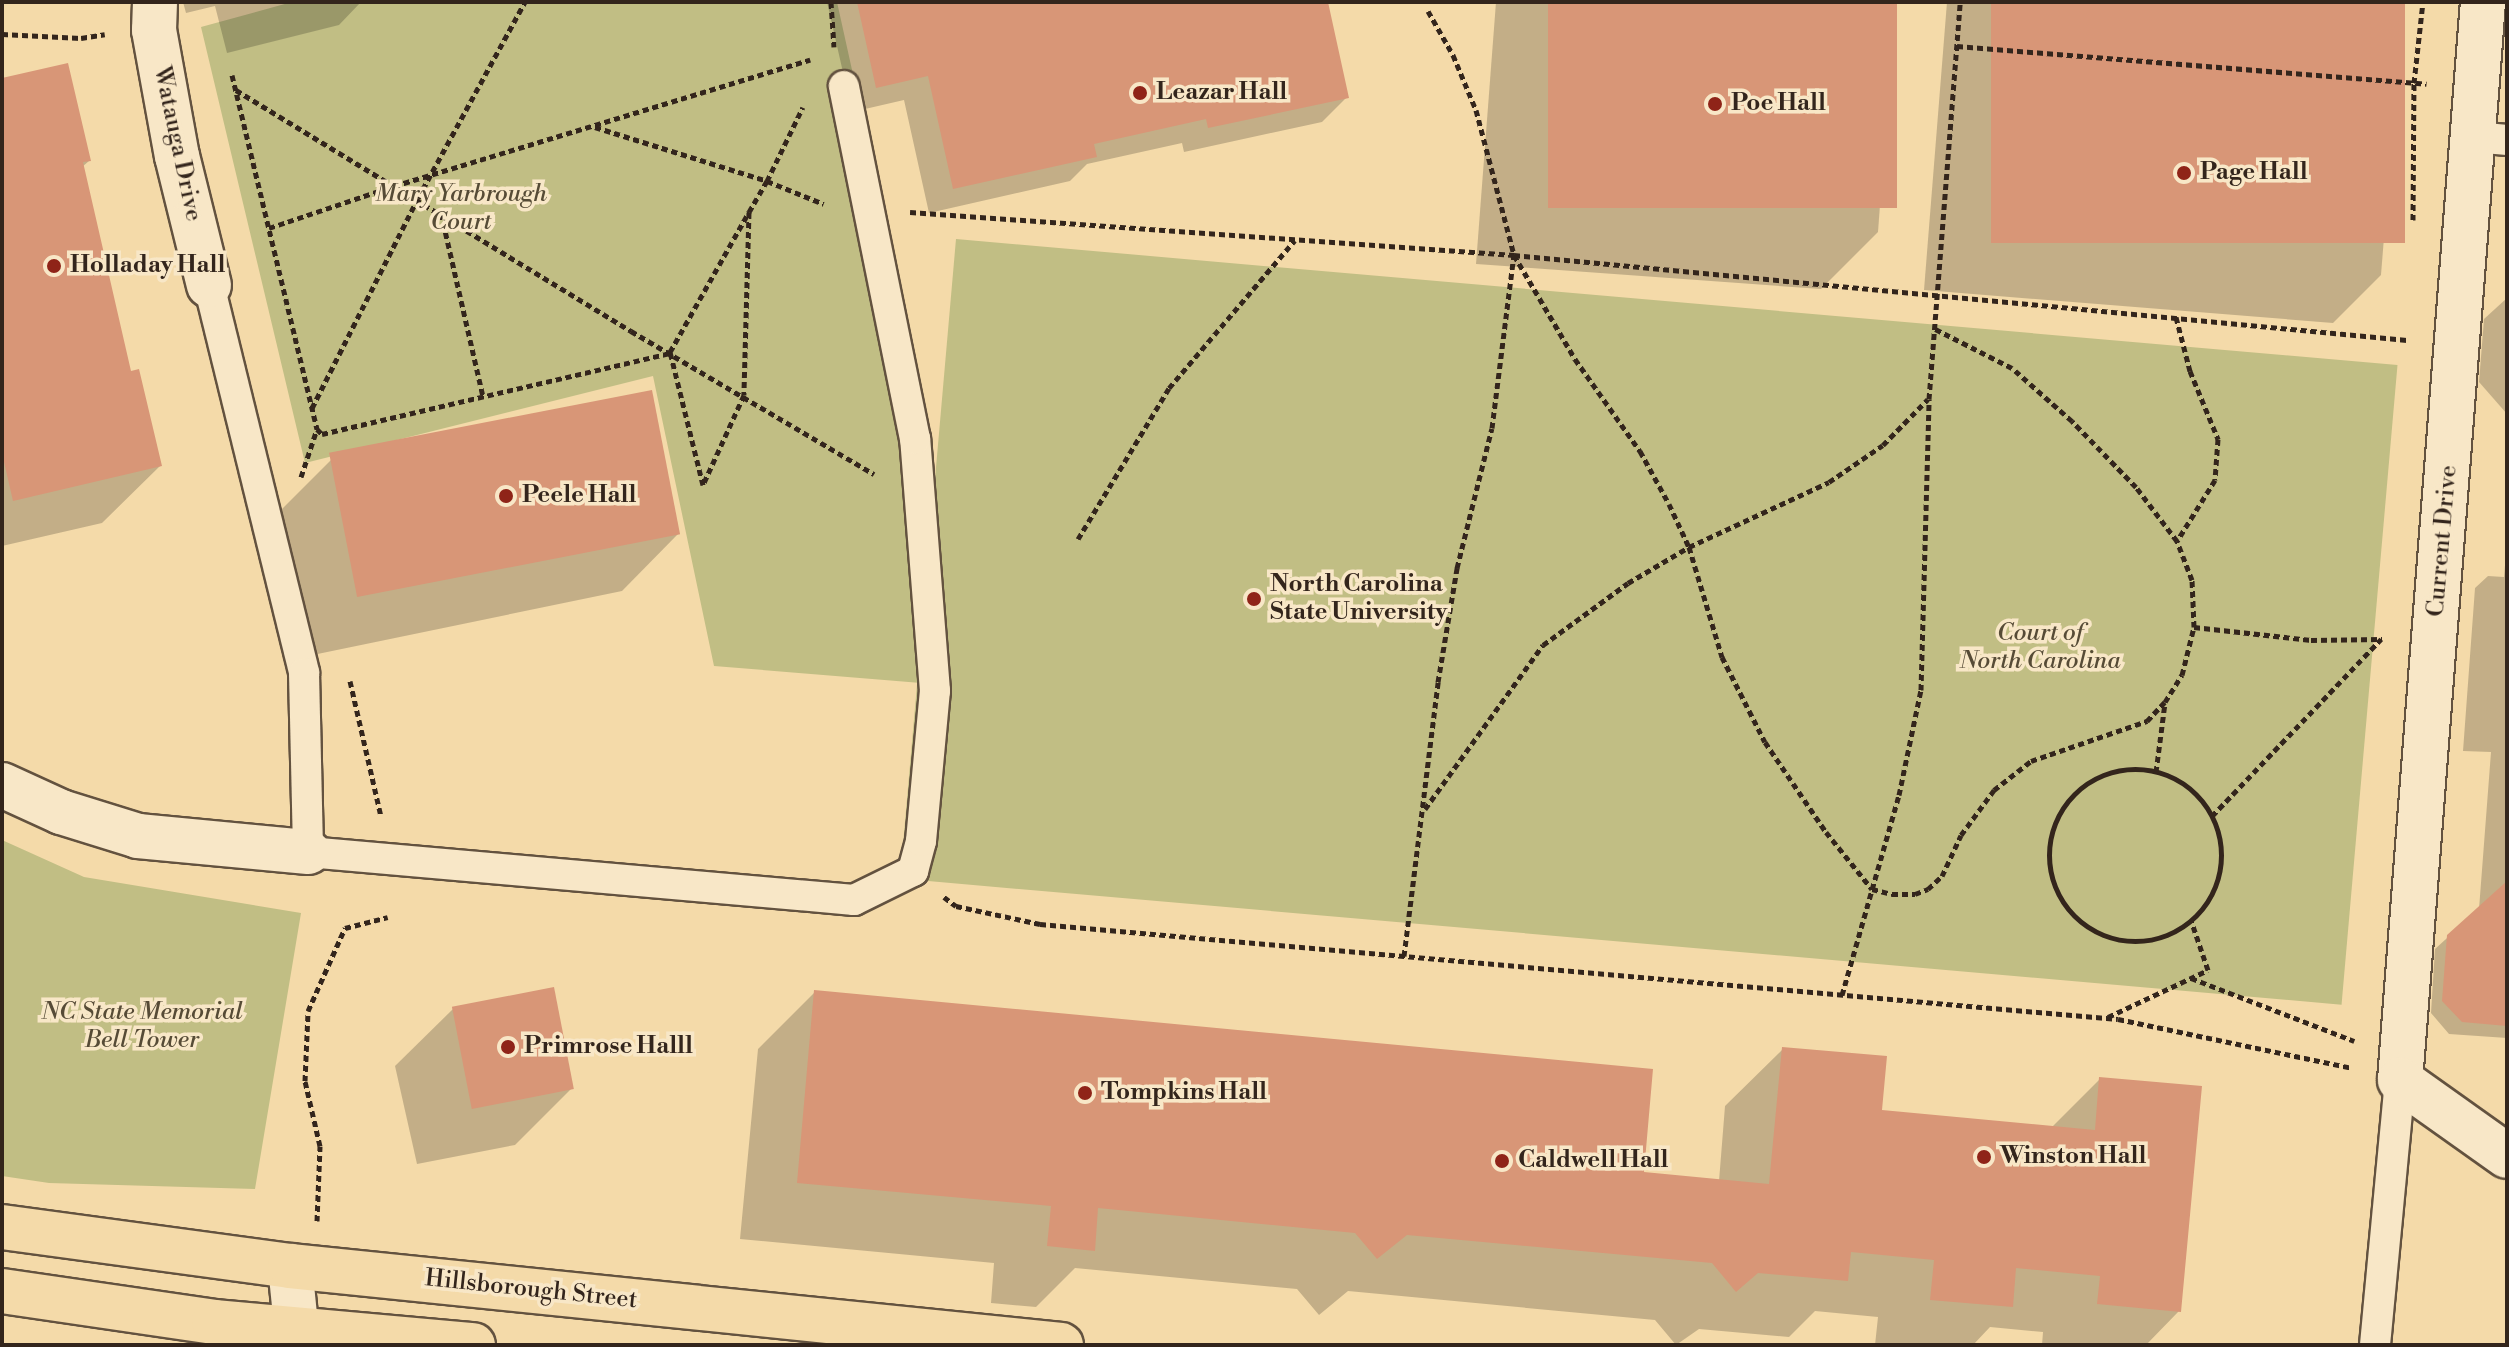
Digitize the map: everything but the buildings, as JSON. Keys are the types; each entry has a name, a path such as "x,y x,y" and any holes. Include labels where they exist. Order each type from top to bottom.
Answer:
{"main road":[{"name":"Hillsborough Street","path":"2,1227 290,1266 1061,1345"},
{"path":"2,1291 298,1337 473,1345"}],"street":[{"name":"Watauga Drive","path":"155,2 154,30 177,156 209,285"},
{"name":"Current Drive","path":"2400,1080 2435,642 2491,138 2483,2"},
{"path":"2,785 61,812 138,836 308,852"},
{"path":"2400,1080 2507,1156"},
{"path":"290,1266 298,1337"}],"lane":[{"path":"209,285 304,673 308,852 854,900 913,871 921,841 935,691 915,439 844,86"},
{"path":"2375,1345 2400,1080"}],"path":[{"path":"312,409 430,175 525,2"},
{"path":"749,212 744,395 703,485 670,352 749,212 767,181 810,93 844,86 835,52 831,2"},
{"path":"1842,995 1899,795 1921,690 1929,399 1960,2"},
{"path":"1428,11 1453,55 1476,110 1514,255 1575,359 1640,451 1689,547 1722,657 1765,742 1826,832 1872,889 1892,894 1928,889 1942,876 1961,835 1994,790 2031,761 2147,721 2165,702 2182,675 2194,627 2192,580 2177,541 2136,487 2072,421 2012,368 1935,329"},
{"path":"2,34 81,38 108,34"},
{"path":"1957,46 2414,83"},
{"path":"269,228 394,186 835,52"},
{"path":"232,75 317,429 322,434 338,433 670,352"},
{"path":"236,90 881,478 918,473"},
{"path":"595,127 767,181 815,200"},
{"path":"905,211 1514,255 2412,341"},
{"path":"441,213 483,397"},
{"path":"1078,539 1169,388 1295,239"},
{"path":"1404,956 1438,682 1457,568 1492,428 1514,255"},
{"path":"2176,317 2190,371 2218,439 2215,480 2177,541"},
{"path":"1424,811 1489,715 1543,645 1628,583 1689,547 1829,482 1883,445 1929,399"},
{"path":"2194,627 2311,640 2435,642"},
{"path":"2212,816 2381,639"},
{"path":"2156,772 2165,702"},
{"path":"2127,769 2156,772 2179,781 2198,796 2212,816 2221,843 2220,871 2210,899 2191,920 2166,936 2137,942 2108,938 2082,924 2061,902 2050,876 2049,846 2057,817 2074,794 2098,777 2127,769"},
{"path":"913,871 956,906 1040,924 2105,1018 2400,1080"},
{"path":"317,1224 320,1146 305,1081 308,1011 345,928 388,917"},
{"path":"2105,1018 2208,970 2191,920"},
{"path":"2191,978 2360,1043"}],"green space":[{"name":"Mary Yarbrough Court","path":"292,2 837,2 913,346 921,683 714,666 653,376 305,463 201,27"},
{"name":"Court of North Carolina","path":"956,239 2397,365 2342,1005 900,879"},
{"name":"NC State Memorial Bell Tower","path":"2,840 84,877 301,913 255,1189 49,1183 2,1176"}],"place":[{"name":"Leazar Hall","path":"1140,93"},
{"name":"Poe Hall","path":"1715,104"},
{"name":"Page Hall","path":"2184,173"},
{"name":"Holladay Hall","path":"54,266"},
{"name":"Peele Hall","path":"506,496"},
{"name":"North Carolina State University","path":"1254,599"},
{"name":"Primrose Halll","path":"508,1047"},
{"name":"Tompkins Hall","path":"1085,1093"},
{"name":"Winston Hall","path":"1984,1157"},
{"name":"Caldwell Hall","path":"1502,1161"}]}
